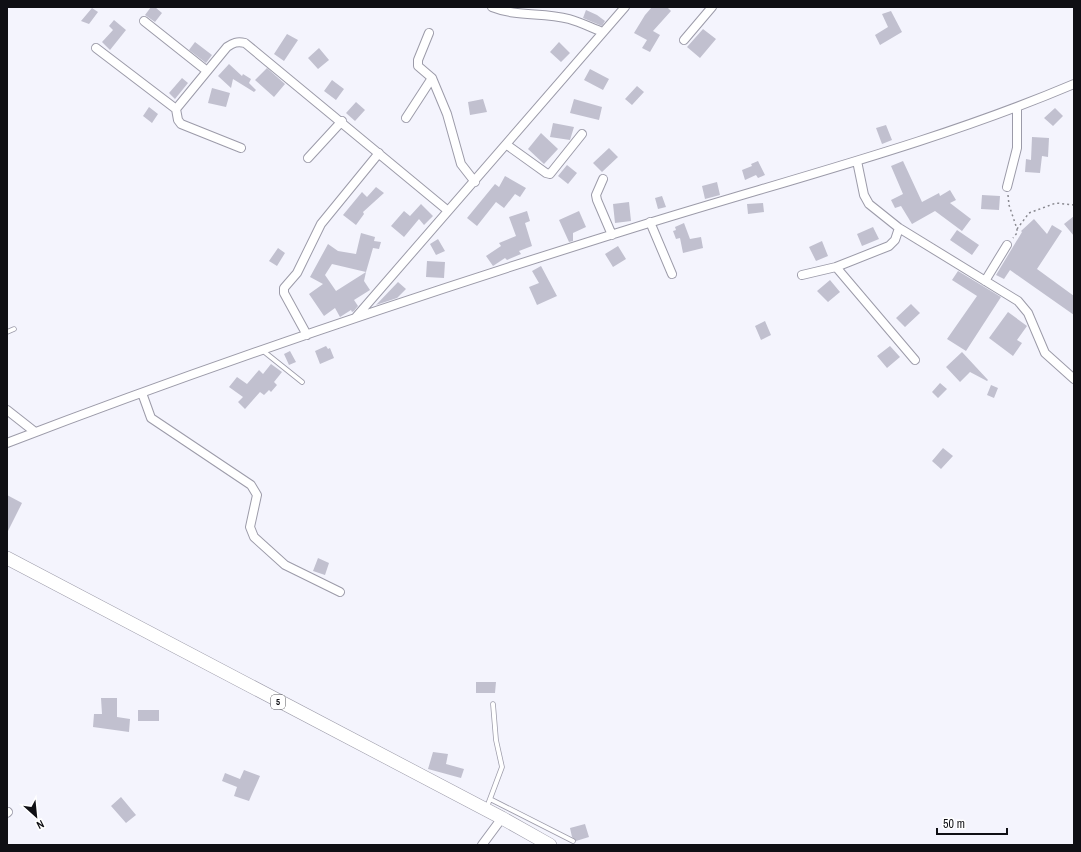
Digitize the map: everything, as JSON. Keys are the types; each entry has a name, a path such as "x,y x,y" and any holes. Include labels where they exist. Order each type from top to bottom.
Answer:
{"highway":[{"name":"5","path":"7,558 488,804 502,818 550,845"}],"street":[{"path":"492,7 502,11 568,19 604,32"},
{"path":"355,318 448,210 475,182 625,7"},
{"path":"684,40 712,7"},
{"path":"144,22 207,71"},
{"path":"429,33 417,63 418,66 432,78 447,114 461,164 475,182"},
{"path":"176,109 227,48 240,41 245,43 448,210"},
{"path":"96,48 176,109 178,120 181,124 241,148"},
{"path":"406,118 432,78"},
{"path":"7,443 142,393 355,318 650,222 857,161 1017,108 1074,84"},
{"path":"1007,187 1017,148 1017,108"},
{"path":"308,158 342,122"},
{"path":"507,145 546,173 550,174 582,134"},
{"path":"307,335 284,293 284,288 298,270 320,224 379,153"},
{"path":"857,161 866,200 899,228 1024,306 1045,353 1074,379"},
{"path":"603,179 596,195 612,235"},
{"path":"650,222 672,274"},
{"path":"802,275 836,268 888,246 895,240 899,228"},
{"path":"985,281 1007,245"},
{"path":"836,268 915,360"},
{"path":"142,393 151,418 251,485 257,495 250,527 254,537 285,565 340,592"},
{"path":"7,410 35,432"},
{"path":"482,845 502,818"}],"lane":[{"path":"7,332 14,329"},
{"path":"262,350 302,382"},
{"path":"493,704 496,740 502,767 488,804 573,841"}],"path":[{"path":"1007,187 1009,205 1017,229"},
{"path":"1007,245 1017,233 1017,229 1029,213 1056,203 1074,205"}],"building":[{"path":"151,7 155,7 162,13 155,22 145,15"},
{"path":"652,7 667,7 671,11 653,31 660,35 650,52 642,48 647,40 634,33 645,15"},
{"path":"92,8 98,12 89,24 81,21"},
{"path":"586,10 605,21 602,26 583,18"},
{"path":"891,11 902,32 880,45 875,35 888,27 882,14"},
{"path":"114,20 126,30 110,50 102,42 113,30 109,26"},
{"path":"703,29 716,39 700,58 687,47"},
{"path":"287,34 298,40 284,61 274,54"},
{"path":"195,42 212,55 206,63 189,50"},
{"path":"559,42 570,53 561,62 550,52"},
{"path":"319,48 329,60 318,69 308,58"},
{"path":"229,64 242,76 243,74 251,79 249,83 256,90 254,92 233,79 231,88 218,76"},
{"path":"267,68 285,84 274,97 255,80"},
{"path":"590,69 609,79 603,90 584,80"},
{"path":"182,78 188,83 175,99 169,93"},
{"path":"332,80 344,89 336,100 324,91"},
{"path":"637,86 644,92 632,105 625,99"},
{"path":"212,88 230,93 226,107 208,103"},
{"path":"483,99 487,112 470,115 468,102"},
{"path":"574,99 602,107 599,120 570,113"},
{"path":"356,102 365,110 355,121 346,113"},
{"path":"149,107 158,114 152,123 143,116"},
{"path":"1055,108 1063,116 1053,126 1044,118"},
{"path":"553,123 574,127 570,140 550,137"},
{"path":"886,125 892,140 882,144 876,128"},
{"path":"541,133 558,149 544,164 528,149"},
{"path":"1032,137 1049,138 1048,157 1042,156 1040,173 1025,172 1026,159 1031,160"},
{"path":"609,148 618,157 602,172 593,163"},
{"path":"758,161 765,175 758,178 756,175 745,180 742,170 752,166 751,164"},
{"path":"903,161 922,202 939,193 940,196 950,190 956,200 950,203 971,219 962,231 935,211 912,224 901,206 895,208 891,200 903,194 891,166"},
{"path":"567,165 577,173 568,184 558,176"},
{"path":"505,176 526,188 520,197 515,194 504,208 496,202 477,226 467,218 495,184 499,187"},
{"path":"717,182 720,195 705,199 702,186"},
{"path":"376,187 384,193 363,212 364,214 356,225 343,215 362,192 367,197"},
{"path":"982,195 1000,196 999,210 981,209"},
{"path":"662,196 666,207 658,209 655,198"},
{"path":"629,202 631,221 615,223 613,204"},
{"path":"763,203 764,212 748,214 747,204"},
{"path":"421,204 433,216 424,225 419,219 404,237 391,226 404,211 410,216"},
{"path":"527,211 530,221 525,223 532,246 519,251 521,254 507,260 505,258 493,266 486,256 501,246 499,243 516,236 509,217"},
{"path":"579,211 586,227 573,233 573,241 569,242 559,220"},
{"path":"1074,216 1074,236 1064,224"},
{"path":"1034,219 1047,234 1052,225 1062,231 1037,269 1074,296 1074,315 1010,270 1004,279 996,275 1022,232 1021,231"},
{"path":"684,223 690,239 701,237 703,248 683,253 680,238 676,239 673,231 676,230 675,227"},
{"path":"873,227 879,239 862,246 857,234"},
{"path":"957,230 979,245 972,255 950,240"},
{"path":"361,233 375,237 374,241 381,242 379,249 373,248 366,272 364,281 370,290 354,300 358,306 354,311 352,312 351,310 340,317 335,308 324,316 309,294 323,284 310,277 328,244 338,251 356,254","holes":["332,264 366,272 336,291 325,275"]},
{"path":"438,239 445,251 436,255 430,244"},
{"path":"822,241 828,256 816,261 809,247"},
{"path":"618,246 626,259 613,267 605,254"},
{"path":"278,248 285,253 277,266 269,261"},
{"path":"427,261 445,262 444,278 426,277"},
{"path":"541,266 557,296 537,305 529,287 539,283 532,271"},
{"path":"958,271 1001,297 966,351 947,339 977,296 952,280"},
{"path":"830,280 840,292 828,302 817,291"},
{"path":"398,282 406,289 397,298 376,305"},
{"path":"911,304 920,313 905,327 896,318"},
{"path":"1008,312 1027,326 1017,340 1022,343 1013,356 989,338"},
{"path":"765,321 771,335 761,340 755,326"},
{"path":"326,346 328,349 330,348 334,358 320,364 315,351"},
{"path":"890,346 900,357 887,368 877,356"},
{"path":"290,351 296,362 289,365 284,354"},
{"path":"962,352 988,380 987,381 970,372 960,382 946,367"},
{"path":"271,364 282,372 274,382 277,385 271,392 269,390 264,395 260,392 245,409 238,402 243,397 229,387 237,377 247,384 259,370 263,374"},
{"path":"940,383 947,389 938,398 932,392"},
{"path":"991,385 998,388 994,398 987,395"},
{"path":"943,448 953,456 941,469 932,461"},
{"path":"7,495 22,503 7,533"},
{"path":"318,558 329,563 325,575 313,571"},
{"path":"476,682 496,682 495,693 476,693"},
{"path":"101,698 117,698 117,717 130,719 129,732 93,727 94,714 102,714"},
{"path":"138,710 159,710 159,721 138,721"},
{"path":"433,752 448,754 446,764 464,769 461,778 428,769"},
{"path":"244,770 260,776 249,801 234,796 237,787 222,781 225,773 240,779"},
{"path":"121,797 136,815 126,823 111,806"},
{"path":"585,824 589,837 576,841 572,837 570,828"}]}
